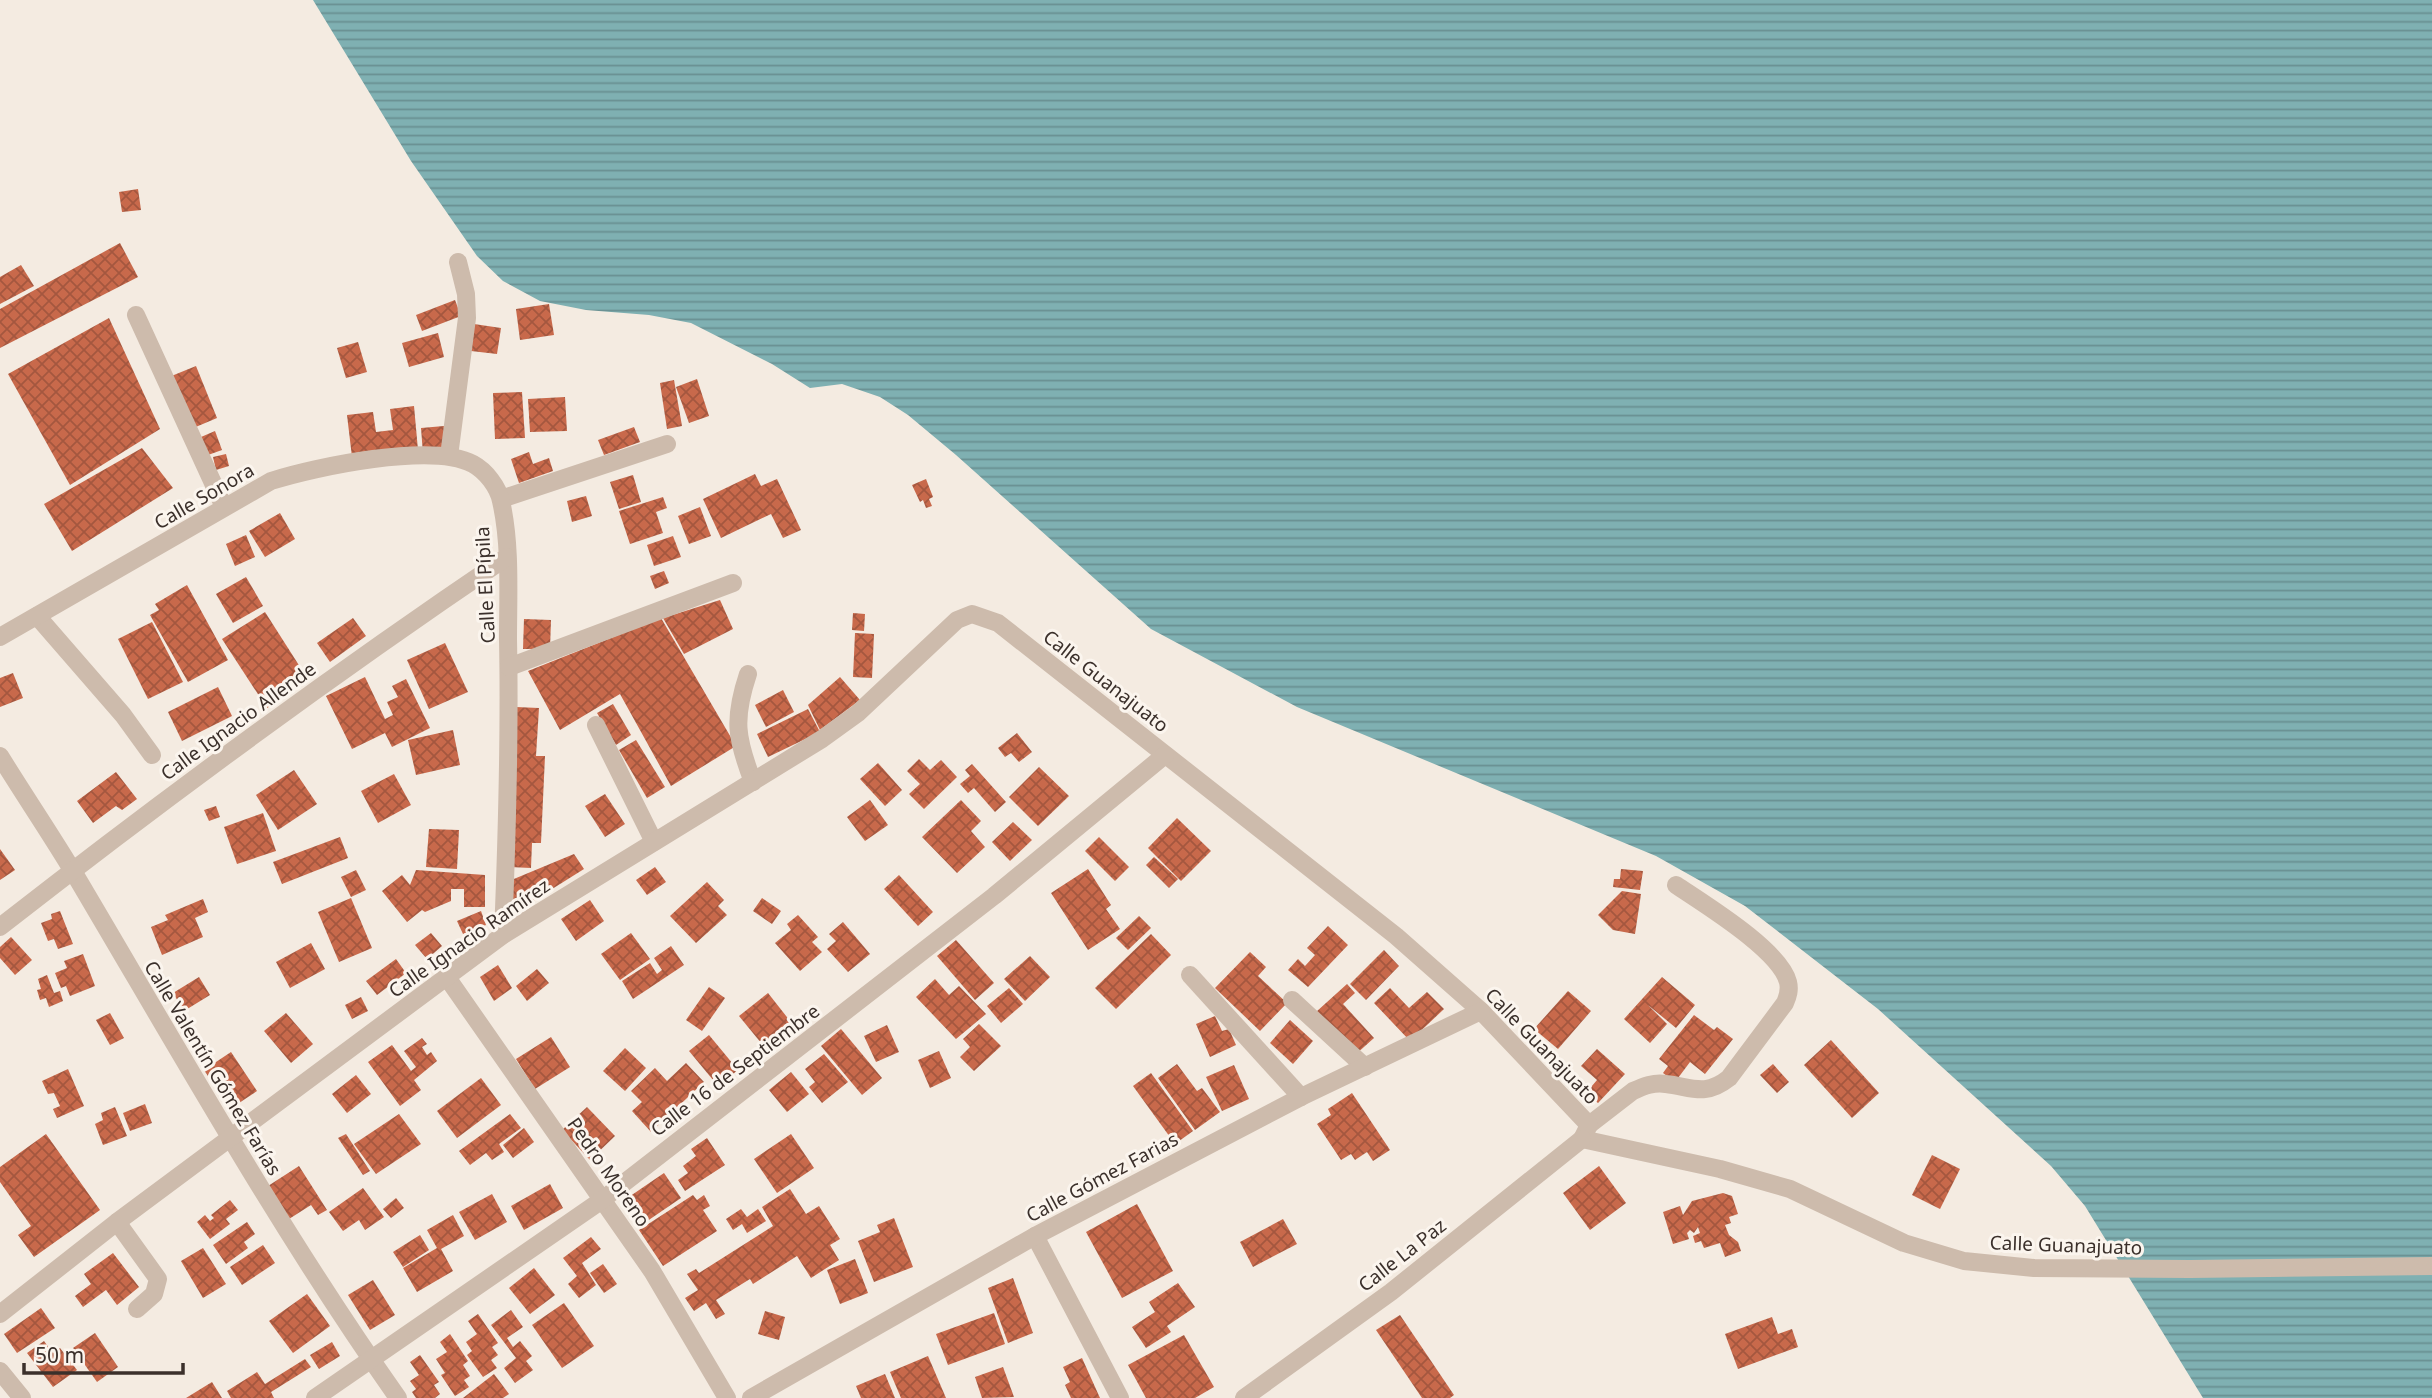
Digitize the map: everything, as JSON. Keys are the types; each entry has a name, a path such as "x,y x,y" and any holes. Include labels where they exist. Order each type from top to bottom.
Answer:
{"street":[{"path":"450,456 467,317 466,294 458,262"},
{"path":"136,315 224,507"},
{"path":"501,499 667,444"},
{"name":"Calle El Pípila","path":"450,456 474,464 488,476 501,499 507,557 509,667 509,792 503,935"},
{"name":"Calle Sonora","path":"0,637 271,481 306,470 395,457 450,456"},
{"name":"Calle Ignacio Allende","path":"0,927 373,648 507,557"},
{"path":"509,667 733,583"},
{"name":"Calle Guanajuato","path":"972,614 998,623 1396,936 1481,1011 1586,1132 1790,1189 1904,1243 1964,1261 2034,1268 2432,1266"},
{"name":"Calle Ignacio Ramírez","path":"0,1314 117,1222 503,935 822,739 858,713 957,620 972,614"},
{"path":"37,616 123,715 152,755"},
{"path":"748,674 737,718 741,748 753,782"},
{"path":"596,725 654,842"},
{"name":"Calle Valentín Gómez Farías","path":"0,755 72,871 230,1139 319,1281 398,1398"},
{"name":"Calle 16 de Septiembre","path":"315,1398 602,1200 983,905 1165,755"},
{"name":"Calle La Paz","path":"1244,1398 1391,1292 1633,1091 1664,1083 1707,1090 1729,1078 1784,1003 1788,994 1787,978 1773,957 1676,885"},
{"path":"1190,975 1301,1097"},
{"name":"Pedro Moreno","path":"446,976 652,1271 727,1398"},
{"path":"1292,1000 1365,1067"},
{"name":"Calle Gómez Farias","path":"751,1398 1035,1236 1301,1097 1481,1011"},
{"path":"117,1222 158,1279 154,1294 137,1309"},
{"path":"1035,1236 1120,1398"},
{"path":"0,1371 22,1398"}],"water":[{"path":"313,0 2432,0 2432,1398 2203,1398 2085,1206 2051,1166 1878,1009 1745,906 1656,856 1297,707 1151,629 956,455 908,415 880,397 842,384 810,388 772,364 691,323 649,315 586,310 540,301 503,281 477,256 411,161"}],"building":[{"path":"138,189 141,210 122,212 119,192"},
{"path":"120,243 138,277 0,348 0,309"},
{"path":"21,265 34,286 0,304 0,277"},
{"path":"455,300 461,316 422,331 416,315"},
{"path":"549,304 554,335 520,340 516,309"},
{"path":"109,318 160,429 70,485 8,374"},
{"path":"474,324 501,328 497,354 471,351"},
{"path":"438,333 444,357 409,367 402,343"},
{"path":"358,342 367,372 346,378 337,348"},
{"path":"196,366 217,418 191,429 169,377"},
{"path":"697,379 709,416 689,423 676,387"},
{"path":"674,380 682,426 667,429 660,383"},
{"path":"522,392 525,438 495,439 493,393"},
{"path":"565,397 567,431 530,432 528,399"},
{"path":"414,406 418,450 352,457 347,415 373,412 376,432 393,430 390,409"},
{"path":"444,426 446,452 423,454 421,428"},
{"path":"634,427 640,442 604,455 598,440"},
{"path":"215,431 222,450 208,455 201,437"},
{"path":"142,448 173,488 72,551 44,504"},
{"path":"529,452 533,464 549,458 553,471 519,483 511,459"},
{"path":"226,454 229,466 216,470 213,457"},
{"path":"755,474 761,486 777,479 801,530 783,538 771,514 721,538 703,499"},
{"path":"633,475 641,502 619,509 610,482"},
{"path":"926,479 933,497 929,499 932,506 926,508 912,485"},
{"path":"586,496 592,516 572,522 567,501"},
{"path":"663,497 667,508 656,512 663,533 630,544 619,511"},
{"path":"700,507 711,536 689,544 678,516"},
{"path":"280,513 295,539 265,557 249,531"},
{"path":"246,535 255,557 235,566 226,544"},
{"path":"673,536 681,557 654,566 647,545"},
{"path":"664,571 669,583 655,589 650,576"},
{"path":"246,577 263,606 233,623 216,594"},
{"path":"187,585 228,660 188,682 150,615 159,610 155,604"},
{"path":"720,600 733,629 684,654 663,618"},
{"path":"265,612 309,681 267,708 222,639"},
{"path":"853,613 865,614 864,631 852,630"},
{"path":"353,618 366,636 330,662 317,643"},
{"path":"661,618 736,746 671,786 620,694 560,730 528,671"},
{"path":"524,619 551,620 550,649 523,649"},
{"path":"152,622 183,682 148,699 118,639"},
{"path":"855,633 874,634 872,678 853,677"},
{"path":"445,643 468,692 429,709 407,660"},
{"path":"13,673 23,698 0,707 0,678"},
{"path":"365,677 385,719 393,715 387,702 398,697 392,686 406,679 430,728 392,747 385,733 352,749 326,696"},
{"path":"840,677 860,700 820,730 808,705"},
{"path":"218,687 232,716 182,741 168,712"},
{"path":"783,690 794,712 766,727 755,705"},
{"path":"613,704 631,735 616,745 597,713"},
{"path":"516,707 539,708 536,756 545,756 541,843 532,843 531,868 509,867"},
{"path":"808,709 820,732 768,757 757,734"},
{"path":"453,730 460,765 416,775 408,740"},
{"path":"1017,733 1032,752 1019,762 1011,753 1005,757 998,748"},
{"path":"636,740 665,787 647,798 619,750"},
{"path":"919,759 930,770 941,760 957,777 924,809 909,794 920,784 907,771"},
{"path":"878,763 902,790 885,806 860,779"},
{"path":"972,764 1006,802 995,812 974,788 968,793 960,784 970,776 965,770"},
{"path":"1039,767 1069,796 1038,826 1009,797"},
{"path":"294,770 317,804 278,830 256,795"},
{"path":"116,772 137,799 122,810 116,806 93,823 77,801"},
{"path":"394,774 411,805 378,823 361,791"},
{"path":"605,794 625,824 605,837 585,806"},
{"path":"870,800 888,825 865,841 847,817"},
{"path":"961,800 981,821 971,831 985,847 957,873 922,837"},
{"path":"216,806 220,817 209,821 204,810"},
{"path":"263,813 276,851 237,864 224,827"},
{"path":"1177,818 1211,851 1181,881 1148,848"},
{"path":"1013,822 1032,840 1010,861 992,842"},
{"path":"429,829 459,830 457,869 426,867"},
{"path":"340,837 348,858 282,884 273,862"},
{"path":"1099,837 1129,867 1115,881 1085,851"},
{"path":"0,849 15,870 0,880"},
{"path":"574,854 584,869 509,916 509,881"},
{"path":"1154,857 1178,879 1169,888 1146,865"},
{"path":"655,867 666,882 647,895 636,880"},
{"path":"1088,869 1111,905 1106,909 1120,929 1088,950 1051,893"},
{"path":"1621,869 1643,871 1640,890 1613,887 1614,879 1620,879"},
{"path":"356,870 366,890 351,897 341,877"},
{"path":"416,870 485,875 485,907 464,907 464,889 451,889 451,901 425,912 422,910 407,922 382,891 402,875 410,885"},
{"path":"899,875 933,912 918,926 884,889"},
{"path":"707,882 724,900 718,906 727,915 696,943 670,916"},
{"path":"1622,891 1641,894 1635,934 1613,930 1598,915"},
{"path":"351,898 372,948 339,962 318,912"},
{"path":"762,898 781,911 772,924 753,911"},
{"path":"203,899 208,912 195,918 203,937 162,955 151,927 168,920 165,915"},
{"path":"590,900 604,921 576,941 561,919"},
{"path":"60,911 73,944 58,949 54,939 48,941 41,923 52,919 51,914"},
{"path":"481,911 486,925 463,934 457,921"},
{"path":"798,915 818,937 812,942 822,952 800,971 775,943 791,930 787,924"},
{"path":"1139,916 1151,928 1128,950 1116,938"},
{"path":"843,922 870,954 848,972 827,949 836,941 829,934"},
{"path":"1328,926 1348,945 1308,987 1288,970 1298,959 1305,966 1315,955 1307,948"},
{"path":"431,933 442,946 427,959 415,945"},
{"path":"631,933 650,959 620,980 601,954"},
{"path":"1151,934 1171,955 1116,1009 1095,988"},
{"path":"11,937 32,960 15,975 0,958 0,947"},
{"path":"956,940 994,983 975,1000 937,956"},
{"path":"311,943 325,969 290,988 276,962"},
{"path":"671,946 684,965 633,999 622,981 650,963 657,974 662,970 654,958"},
{"path":"1384,950 1399,966 1366,1000 1350,984"},
{"path":"1250,952 1266,967 1258,976 1287,1003 1260,1031 1215,988"},
{"path":"83,954 95,986 70,996 66,986 61,988 55,973 67,968 64,961"},
{"path":"1030,956 1050,977 1025,1001 1004,979"},
{"path":"396,959 406,973 377,995 366,981"},
{"path":"498,965 512,988 494,1001 480,977"},
{"path":"537,969 549,983 527,1001 516,986"},
{"path":"47,975 54,993 60,991 63,1001 49,1007 46,998 40,1000 37,990 41,989 38,979"},
{"path":"199,977 210,995 184,1011 173,993"},
{"path":"1662,977 1695,1005 1676,1028 1648,1005 1667,1024 1650,1043 1624,1019"},
{"path":"935,979 949,995 959,986 986,1014 956,1039 916,997"},
{"path":"1347,984 1355,993 1343,1004 1374,1038 1355,1055 1316,1012"},
{"path":"709,987 725,998 702,1031 686,1020"},
{"path":"1009,988 1023,1004 1001,1023 987,1006"},
{"path":"1390,988 1409,1008 1427,992 1444,1009 1410,1041 1374,1003"},
{"path":"1568,991 1591,1011 1558,1049 1534,1029"},
{"path":"768,993 794,1026 766,1049 739,1016"},
{"path":"361,997 368,1011 352,1019 345,1005"},
{"path":"110,1013 124,1038 110,1045 96,1020"},
{"path":"286,1013 313,1044 291,1063 264,1031"},
{"path":"1694,1015 1714,1030 1717,1027 1733,1039 1705,1074 1690,1062 1675,1082 1663,1073 1668,1066 1659,1059"},
{"path":"1215,1016 1222,1031 1229,1029 1236,1045 1210,1057 1196,1024"},
{"path":"1290,1020 1313,1041 1293,1064 1270,1043"},
{"path":"979,1024 1001,1046 974,1071 960,1057 970,1047 963,1039"},
{"path":"887,1025 899,1052 876,1062 864,1036"},
{"path":"841,1029 882,1078 862,1095 821,1046"},
{"path":"709,1035 738,1070 718,1086 689,1051"},
{"path":"551,1037 570,1067 535,1089 516,1059"},
{"path":"422,1038 427,1044 422,1047 427,1055 431,1052 437,1061 414,1080 421,1090 400,1106 368,1062 392,1045 411,1071 416,1067 404,1051"},
{"path":"1831,1040 1879,1093 1852,1118 1804,1065"},
{"path":"625,1048 646,1068 625,1091 603,1071"},
{"path":"1597,1049 1625,1074 1598,1103 1586,1093 1597,1080 1581,1066"},
{"path":"939,1051 951,1078 930,1088 918,1060"},
{"path":"231,1052 257,1091 230,1109 204,1070"},
{"path":"824,1054 848,1082 822,1103 809,1087 815,1082 805,1069"},
{"path":"686,1063 704,1082 651,1132 632,1111 642,1102 631,1091 655,1068 667,1081"},
{"path":"1177,1064 1197,1091 1202,1088 1220,1112 1195,1130 1158,1078"},
{"path":"1773,1064 1789,1082 1777,1093 1760,1075"},
{"path":"1234,1065 1249,1099 1222,1111 1206,1077"},
{"path":"68,1069 84,1106 57,1118 53,1109 60,1106 54,1093 48,1094 42,1081"},
{"path":"791,1072 809,1094 787,1112 769,1090"},
{"path":"1151,1073 1193,1131 1175,1144 1133,1086"},
{"path":"356,1075 371,1094 347,1113 332,1094"},
{"path":"481,1078 501,1105 457,1138 437,1111"},
{"path":"1352,1093 1390,1150 1373,1161 1367,1152 1355,1160 1351,1154 1341,1160 1317,1124 1331,1115 1328,1109"},
{"path":"145,1104 152,1123 130,1131 123,1113"},
{"path":"115,1107 127,1136 103,1145 95,1124 103,1120 101,1113"},
{"path":"587,1107 615,1136 590,1160 562,1130"},
{"path":"399,1114 421,1144 376,1174 354,1144"},
{"path":"510,1114 521,1128 499,1144 504,1152 492,1160 486,1153 470,1165 459,1151"},
{"path":"524,1128 534,1142 513,1158 503,1145"},
{"path":"46,1134 100,1210 34,1257 18,1235 31,1226 0,1182 0,1167"},
{"path":"346,1134 370,1171 363,1175 338,1138"},
{"path":"791,1134 814,1168 777,1193 754,1159"},
{"path":"707,1138 725,1165 685,1191 678,1180 688,1173 683,1166 696,1156 691,1149"},
{"path":"1932,1155 1960,1169 1940,1209 1912,1195"},
{"path":"299,1166 327,1210 318,1215 311,1205 289,1219 268,1186"},
{"path":"1599,1166 1626,1203 1590,1230 1563,1193"},
{"path":"664,1173 681,1198 640,1226 623,1201"},
{"path":"550,1184 563,1208 524,1230 511,1206"},
{"path":"363,1188 384,1217 365,1230 359,1220 343,1231 329,1212"},
{"path":"790,1189 806,1214 819,1206 840,1239 830,1245 839,1260 811,1278 797,1256 753,1284 750,1279 716,1300 725,1314 716,1319 706,1303 694,1311 685,1298 698,1290 687,1274 696,1269 699,1273 773,1226 762,1207"},
{"path":"1723,1193 1732,1196 1738,1214 1729,1217 1731,1223 1725,1225 1729,1235 1738,1242 1741,1251 1725,1257 1720,1243 1704,1248 1701,1241 1695,1243 1693,1236 1700,1233 1698,1227 1694,1233 1690,1230 1687,1233 1689,1239 1673,1244 1663,1212 1680,1206 1683,1215 1692,1201"},
{"path":"492,1194 507,1222 475,1240 459,1212"},
{"path":"693,1195 697,1200 704,1195 710,1206 703,1210 717,1231 663,1266 639,1230"},
{"path":"396,1198 404,1208 391,1218 383,1209"},
{"path":"230,1200 238,1210 226,1219 230,1224 210,1239 197,1222 205,1215 210,1221 214,1218 211,1215"},
{"path":"1137,1204 1173,1271 1122,1298 1086,1232"},
{"path":"741,1209 747,1217 758,1209 766,1221 747,1233 742,1224 733,1230 726,1219"},
{"path":"453,1215 464,1236 441,1249 453,1271 417,1292 403,1268 437,1248 427,1230"},
{"path":"894,1218 913,1267 874,1282 858,1241 880,1232 877,1225"},
{"path":"1283,1219 1297,1244 1253,1267 1240,1242"},
{"path":"247,1222 255,1234 244,1242 248,1248 226,1264 213,1245"},
{"path":"420,1235 429,1250 403,1267 393,1252"},
{"path":"591,1237 601,1249 582,1263 596,1285 579,1298 568,1284 577,1276 563,1258"},
{"path":"263,1245 275,1263 242,1285 230,1267"},
{"path":"203,1248 226,1284 203,1298 181,1261"},
{"path":"113,1253 139,1287 117,1305 106,1290 83,1307 75,1296 91,1284 84,1274"},
{"path":"855,1259 868,1293 840,1304 827,1270"},
{"path":"603,1264 617,1284 604,1293 590,1273"},
{"path":"534,1268 555,1295 530,1314 509,1288"},
{"path":"1013,1278 1033,1333 1008,1343 988,1288"},
{"path":"373,1280 395,1315 370,1330 348,1295"},
{"path":"1178,1283 1195,1307 1167,1326 1171,1332 1146,1348 1132,1327 1155,1312 1149,1302"},
{"path":"307,1294 330,1326 293,1353 269,1321"},
{"path":"564,1303 594,1346 562,1368 532,1325"},
{"path":"41,1308 55,1328 17,1353 4,1334"},
{"path":"511,1310 523,1327 507,1338 513,1347 520,1341 532,1356 526,1361 533,1370 515,1383 504,1368 516,1358 491,1325"},
{"path":"765,1311 785,1317 779,1340 758,1334"},
{"path":"994,1313 1005,1344 948,1365 936,1334"},
{"path":"478,1314 498,1343 492,1347 498,1355 491,1360 497,1368 483,1377 467,1355 472,1351 466,1342 477,1334 468,1321"},
{"path":"1400,1315 1454,1395 1450,1398 1422,1398 1376,1330"},
{"path":"1772,1317 1778,1334 1792,1329 1798,1347 1738,1369 1725,1334"},
{"path":"95,1333 118,1367 97,1382 73,1348"},
{"path":"450,1334 468,1361 463,1365 470,1376 464,1380 469,1387 455,1396 441,1375 445,1373 436,1359 447,1352 440,1342"},
{"path":"1184,1335 1214,1387 1195,1398 1146,1398 1128,1365"},
{"path":"44,1341 53,1353 60,1348 77,1370 53,1387 27,1353"},
{"path":"332,1342 340,1356 319,1369 310,1355"},
{"path":"420,1355 439,1382 434,1385 440,1394 435,1398 416,1398 412,1392 416,1389 410,1381 419,1375 410,1362"},
{"path":"928,1356 946,1398 901,1398 890,1372"},
{"path":"1082,1358 1100,1398 1071,1398 1065,1385 1070,1382 1063,1367"},
{"path":"305,1359 311,1367 271,1392 274,1398 231,1398 227,1391 257,1372 265,1384"},
{"path":"1003,1367 1014,1397 982,1398 975,1377"},
{"path":"494,1374 509,1394 503,1398 463,1398"},
{"path":"885,1374 895,1398 861,1398 856,1386"},
{"path":"212,1382 222,1398 186,1398"}]}
